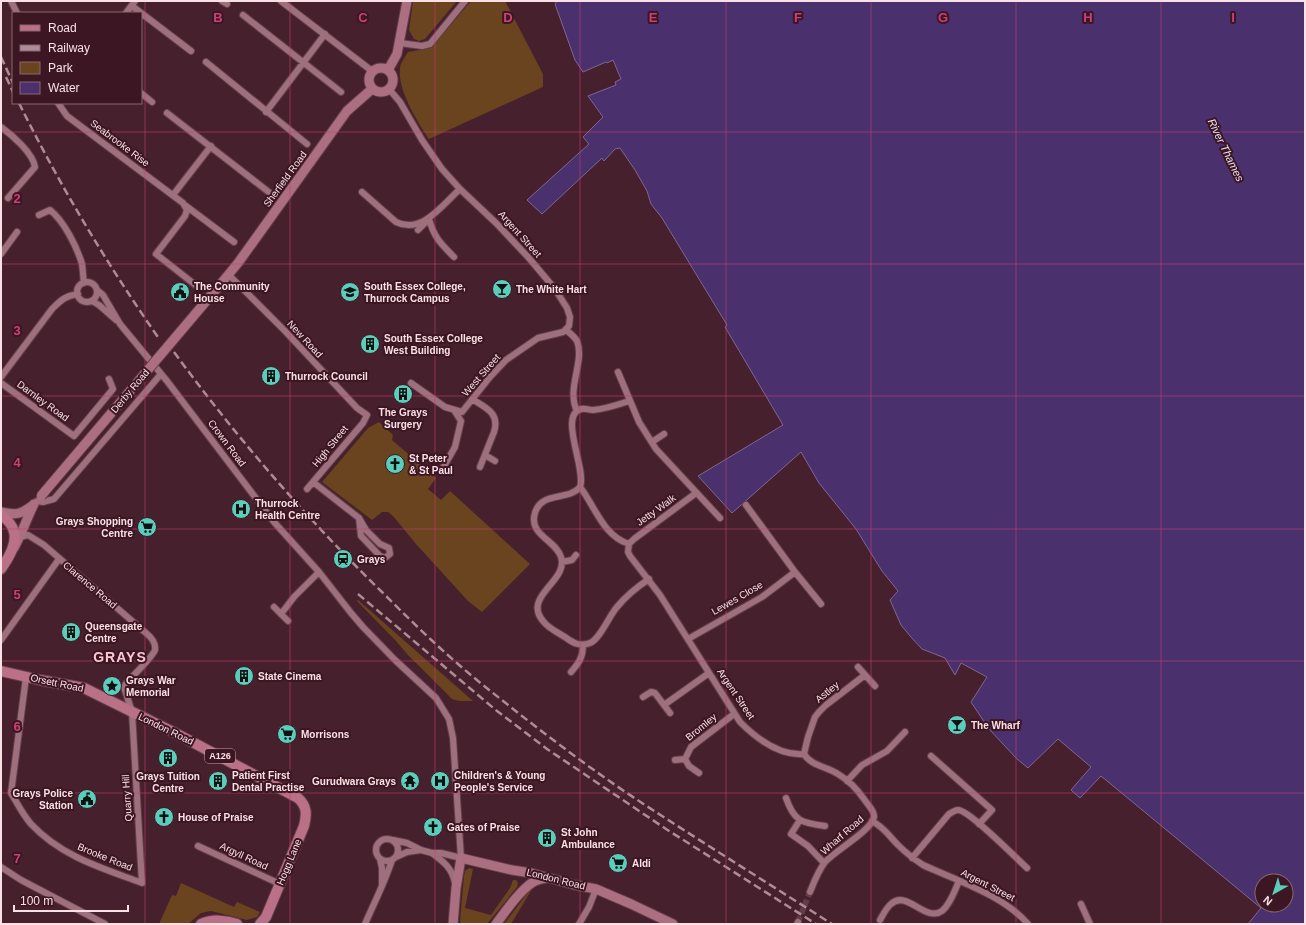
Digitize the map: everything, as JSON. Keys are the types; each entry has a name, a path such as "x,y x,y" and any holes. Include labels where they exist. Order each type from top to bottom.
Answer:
{"main road":[{"path":"388,70 397,54 407,1"},
{"path":"382,68 391,73 393,83 389,89 382,92 372,89 369,82 372,71 382,68"},
{"name":"Sherfield Road","path":"219,286 238,264 347,111 372,89"},
{"name":"Derby Road","path":"1,513 18,514 25,512 37,500 219,286"},
{"name":"Derby Road","path":"1,569 20,537 25,521 37,500"},
{"path":"1,513 13,528 12,551"},
{"name":"Orsett Road","path":"1,671 26,677 80,686 130,708"},
{"name":"London Road","path":"130,708 293,794 305,806"},
{"name":"Hogg Lane","path":"254,924 263,922 280,884 304,826 307,815 305,806"},
{"path":"453,924 456,888 461,858"},
{"name":"London Road","path":"461,858 596,889 673,924"},
{"path":"512,870 524,879 525,884 522,891"},
{"path":"496,924 522,891 533,882 546,878"},
{"path":"201,924 214,920 224,923 229,921 236,924"}],"street":[{"path":"11,1 16,12"},
{"path":"281,1 372,71"},
{"path":"400,43 422,46 430,44 465,1"},
{"path":"127,12 133,3 191,51"},
{"path":"243,15 341,92"},
{"path":"266,112 325,34"},
{"path":"206,62 307,144"},
{"name":"Argent Street","path":"389,89 400,102 422,140 442,169 460,189 507,233 556,289 570,317 570,322 566,330"},
{"path":"142,94 152,102"},
{"name":"Seabrooke Rise","path":"59,104 68,116 234,242"},
{"path":"167,113 270,193"},
{"path":"1,127 13,135 34,161 35,167 8,198"},
{"path":"173,195 211,146"},
{"path":"418,230 460,189"},
{"path":"362,192 396,222 402,225 429,219"},
{"path":"183,203 187,210 185,216 156,254 198,287"},
{"path":"39,215 50,210 55,214 72,240 82,265 84,283"},
{"path":"429,219 432,231 441,244 454,257"},
{"path":"1,254 17,232"},
{"name":"New Road","path":"228,275 280,326 357,408 368,415"},
{"path":"84,283 93,284 97,290 96,296 92,301 83,301 78,294 78,288 84,283"},
{"name":"Crown Road","path":"97,290 103,295 120,324"},
{"path":"1,377 52,309 67,296 78,294"},
{"name":"Crown Road","path":"92,301 99,305 120,324 161,374 274,522 320,572 344,605 363,627 395,660 436,698 449,719 452,730 461,858"},
{"path":"566,330 576,340 578,349 573,393 577,411"},
{"name":"West Street","path":"454,410 462,412 490,377 506,360 538,338 566,330"},
{"path":"618,372 639,422 661,456 720,518"},
{"path":"37,500 43,502 54,499 161,374"},
{"name":"Darnley Road","path":"1,383 74,436 113,390 109,379"},
{"path":"411,382 445,407 454,410 461,421 455,447 444,468"},
{"path":"472,399 490,411 495,419 496,427 480,467"},
{"path":"629,400 610,407 593,410 582,409 577,411 572,417 571,423 582,478 580,487 574,492 548,499 538,506 535,512 534,524 536,530 557,550 561,556 562,562 561,570 558,575 539,599 538,613 543,622 549,627 573,643 583,645 595,640 608,618 621,602 649,579"},
{"name":"High Street","path":"307,489 368,415"},
{"path":"652,442 664,434"},
{"path":"485,455 495,461"},
{"path":"314,482 359,518 366,530 380,544 389,548 390,554 388,556 385,558 380,556 361,536 359,518"},
{"path":"580,487 616,539 629,544"},
{"name":"Jetty Walk","path":"629,544 696,493"},
{"path":"746,505 795,572 821,604"},
{"name":"Clarence Road","path":"20,537 28,534 44,545 146,633 155,644 155,650 151,656 124,687 130,708"},
{"name":"Argent Street","path":"629,544 628,552 630,556 660,595 734,714 748,730 764,742 786,753 804,754 810,761 828,768 847,781 862,796 872,810 874,818 872,821 883,827 896,843 912,858 923,865 999,900 1013,909 1028,924"},
{"path":"562,562 572,560 576,555"},
{"path":"1,640 59,559"},
{"path":"281,614 294,598 320,572"},
{"name":"Lewes Close","path":"688,638 762,597 795,572"},
{"path":"274,607 288,621"},
{"path":"571,672 581,660 583,645"},
{"path":"858,667 875,686"},
{"path":"664,705 709,673"},
{"name":"Astley","path":"804,754 815,717 826,705 865,675"},
{"name":"Brooke Road","path":"26,677 10,793 30,823 46,838 65,851 85,862 142,883"},
{"path":"643,697 651,692 655,693 670,713"},
{"name":"Quarry Hill","path":"130,708 142,883"},
{"name":"Bromley","path":"685,759 691,747 734,714"},
{"path":"847,781 862,765 887,751 905,732"},
{"path":"931,756 992,810 979,824"},
{"path":"675,760 685,759 689,766 694,771 699,773"},
{"path":"786,798 791,812 800,820"},
{"path":"912,858 949,814 958,810 966,813 1027,868"},
{"name":"Wharf Road","path":"824,863 808,846 791,834 800,820 810,824 825,826"},
{"name":"Wharf Road","path":"810,892 815,878 824,863 865,830 872,821"},
{"path":"365,924 397,854 398,847 393,840 386,838 382,839 377,844 376,854 380,859 382,868 382,885"},
{"name":"London Road","path":"393,840 407,843 432,854 444,862 453,875 456,888"},
{"name":"Argyll Road","path":"198,846 280,884"},
{"path":"380,859 386,861 394,859 407,852 421,850"},
{"name":"London Road","path":"432,854 441,853 461,858"},
{"path":"1,867 21,880 105,924"},
{"path":"880,920 889,905 894,902 908,902 925,912 932,914 942,911 948,903 959,881"},
{"path":"579,924 590,907 596,889"},
{"path":"1081,904 1090,924"}],"green space":[{"path":"413,1 457,1 425,39 419,41 414,39 409,30"},
{"path":"471,1 505,1 543,74 543,87 429,139 419,124 405,96 400,77 401,65 408,52 431,48"},
{"path":"379,422 393,435 392,440 436,478 428,489 441,500 450,491 530,564 482,612 468,601 416,544 393,516 388,512 382,512 372,520 322,482 368,428"},
{"path":"358,600 473,701 459,701 452,699 408,655 357,601"},
{"path":"469,868 473,869 465,908 491,915 510,888 513,880 516,880 518,883 517,887 487,924 461,924 460,921 464,876 465,871"},
{"path":"181,883 234,907 237,902 260,912 257,917 247,920 211,911 201,913 188,924 159,924 172,895 176,896"},
{"path":"532,889 511,924 504,924 530,890"}],"water":[{"name":"River Thames","path":"557,1 1305,1 1305,924 1248,924 1257,913 1294,913 1294,873 1254,873 1254,902 1101,776 1080,798 1071,790 1091,767 1058,739 1028,768 1017,759 989,729 971,702 987,677 961,663 955,675 945,658 922,649 901,625 890,600 898,591 882,571 856,529 819,483 801,452 732,513 698,476 783,425 725,327 727,325 662,218 651,204 647,191 620,148 615,149 604,161 602,158 542,214 527,200 589,144 583,137 603,117 588,96 616,85 615,82 621,79 613,60 583,72 575,60 555,4"}],"tunnel":[{"path":"798,922 810,892"}],"railway":[{"path":"1,57 12,81"},
{"path":"6,77 12,90"},
{"path":"20,104 85,224 121,283 160,340"},
{"path":"174,352 247,446 299,506 354,564 457,663 561,746 621,789 832,924"},
{"path":"358,594 497,711 547,749 666,829 816,924"}],"place":[{"name":"The White Hart","path":"502,289"},
{"name":"The Community House","path":"180,292"},
{"name":"South Essex College, Thurrock Campus","path":"350,292"},
{"name":"South Essex College West Building","path":"370,344"},
{"name":"Thurrock Council","path":"271,376"},
{"name":"The Grays Surgery","path":"403,394"},
{"name":"St Peter & St Paul","path":"395,464"},
{"name":"Thurrock Health Centre","path":"241,509"},
{"name":"Grays Shopping Centre","path":"147,527"},
{"name":"Grays","path":"343,559"},
{"name":"Queensgate Centre","path":"71,632"},
{"name":"State Cinema","path":"244,676"},
{"name":"Grays War Memorial","path":"112,686"},
{"name":"The Wharf","path":"957,725"},
{"name":"Morrisons","path":"287,734"},
{"name":"Grays Tuition Centre","path":"168,758"},
{"name":"Patient First Dental Practise","path":"218,781"},
{"name":"Gurudwara Grays","path":"410,781"},
{"name":"Children's & Young People's Service","path":"440,781"},
{"name":"Grays Police Station","path":"87,799"},
{"name":"House of Praise","path":"164,817"},
{"name":"Gates of Praise","path":"433,827"},
{"name":"St John Ambulance","path":"547,838"},
{"name":"Aldi","path":"618,863"}],"district":[{"name":"GRAYS","path":"120,657"}]}
